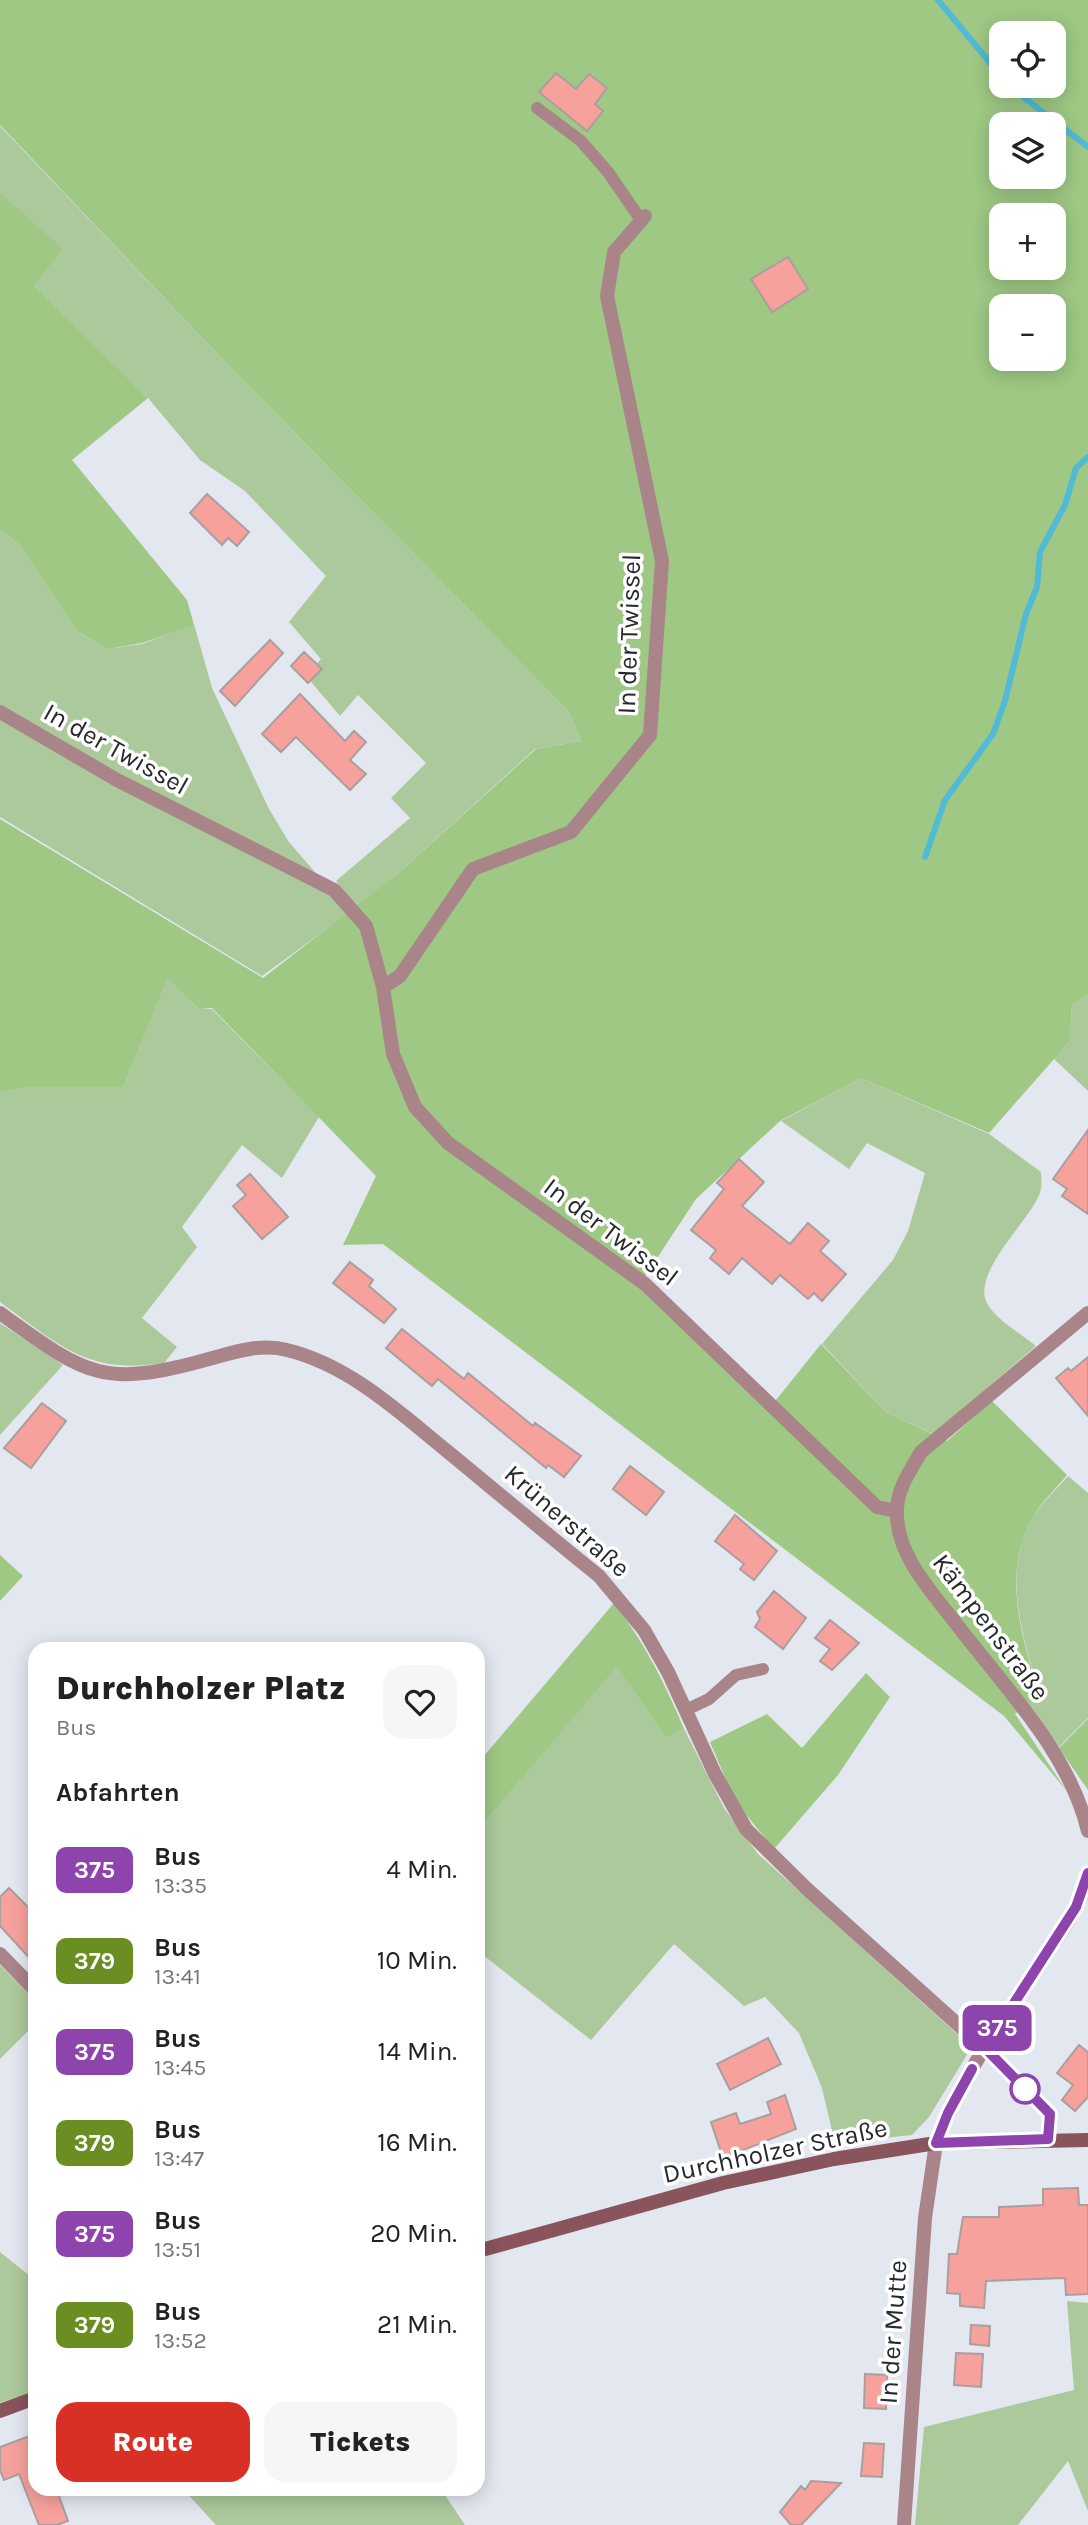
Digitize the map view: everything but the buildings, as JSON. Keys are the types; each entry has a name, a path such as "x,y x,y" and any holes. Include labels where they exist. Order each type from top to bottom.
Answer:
{"main road":[{"name":"Durchholzer Straße","path":"485,2248 723,2183 834,2159 936,2143 1088,2140"},
{"path":"0,2411 28,2401"}],"street":[{"name":"In der Twissel","path":"383,987 400,976 473,869 572,832 650,735 662,561 607,296 614,252 643,218"},
{"name":"In der Twissel","path":"0,712 117,780 334,890 366,926 383,987 393,1054 415,1107 448,1143 645,1284 877,1507 896,1511"},
{"path":"896,1511 907,1476 921,1452 1088,1312"},
{"name":"Krünerstraße","path":"0,1313 69,1361 105,1374 121,1376 158,1373 239,1351 267,1347 286,1349 340,1372 395,1409 599,1576 644,1630 686,1710 715,1774 746,1829 807,1889 985,2048"},
{"name":"Kämpenstraße","path":"896,1511 906,1554 1046,1741 1082,1805 1088,1831"},
{"path":"936,2143 948,2113 985,2048 1076,1907 1088,1873"},
{"path":"0,1954 28,1983"},
{"name":"In der Mutte","path":"904,2525 925,2218 936,2143"}],"lane":[{"path":"537,108 581,141 643,218"},
{"path":"686,1710 709,1699 736,1675 764,1669"},
{"path":"985,2048 1050,2114 1048,2139"}],"green space":[{"path":"0,0 1088,0 1088,995 1072,1005 1070,1041 989,1133 861,1078 780,1121 696,1199 640,1284 768,1410 821,1344 886,1412 947,1441 992,1401 1067,1475 1044,1501 1023,1538 1016,1583 1018,1606 1027,1652 1040,1696 1015,1714 1066,1790 1004,1716 383,1244 343,1245 376,1176 212,1008 199,1009 168,977 123,1087 24,1087 0,1092 0,819 263,978 395,876 536,749 581,741 569,712 203,339 0,125"},
{"path":"0,126 203,339 569,712 581,741 535,749 395,876 355,908 336,881 410,818 391,798 426,763 358,695 340,716 306,676 321,659 289,622 326,576 245,491 200,460 148,398 34,285 0,193"},
{"path":"0,193 63,249 34,285 148,398 72,460 187,600 194,625 142,643 108,649 78,632 20,545 0,530"},
{"path":"0,530 20,545 79,633 108,649 142,644 194,624 212,688 269,809 289,842 320,878 120,777 0,708"},
{"path":"0,717 335,895 350,912 262,976 0,817"},
{"path":"168,976 199,1009 212,1009 319,1117 282,1178 242,1145 182,1227 197,1247 142,1318 177,1347 164,1363 114,1365 75,1353 0,1302 0,1092 23,1087 123,1087"},
{"path":"1088,995 1088,1091 1054,1059 1070,1041 1072,1005"},
{"path":"861,1078 989,1134 1041,1172 1041,1189 1037,1200 998,1256 985,1285 985,1298 993,1312 1036,1346 933,1434 886,1412 822,1344 893,1260 908,1231 925,1173 867,1143 849,1169 781,1121"},
{"path":"0,1323 63,1365 0,1435"},
{"path":"1068,1476 1088,1493 1088,1718 1059,1747 1026,1706 1040,1696 1022,1629 1016,1583 1023,1538 1033,1517"},
{"path":"0,1555 23,1576 0,1601"},
{"path":"614,1603 653,1663 684,1729 666,1738 617,1666 485,1822 485,1755"},
{"path":"617,1665 666,1738 684,1729 724,1808 758,1854 967,2043 969,2051 929,2117 912,2135 835,2143 822,2088 799,2033 765,1997 744,2006 674,1944 591,2040 485,1957 485,1822"},
{"path":"866,1673 890,1697 838,1775 774,1849 735,1801 710,1742 767,1714 802,1748"},
{"path":"1088,1719 1088,1790 1059,1748"},
{"path":"0,1965 28,1993 28,2031 0,2059"},
{"path":"0,2252 28,2274 28,2393 0,2403"},
{"path":"1067,2301 1088,2303 1088,2511 1068,2461 1018,2525 915,2525 924,2427 1074,2390"},
{"path":"189,2496 446,2496 465,2525 216,2525"}],"waterway":[{"path":"938,0 989,62"},
{"path":"1025,98 1088,147"},
{"path":"925,857 945,800 993,734 1005,701 1026,614 1037,587 1040,552 1065,505 1076,468 1088,457"}],"bus line":[{"name":"375","path":"972,2069 948,2113 936,2143 1048,2139 1050,2114 985,2048 1076,1907 1088,1873"}]}
